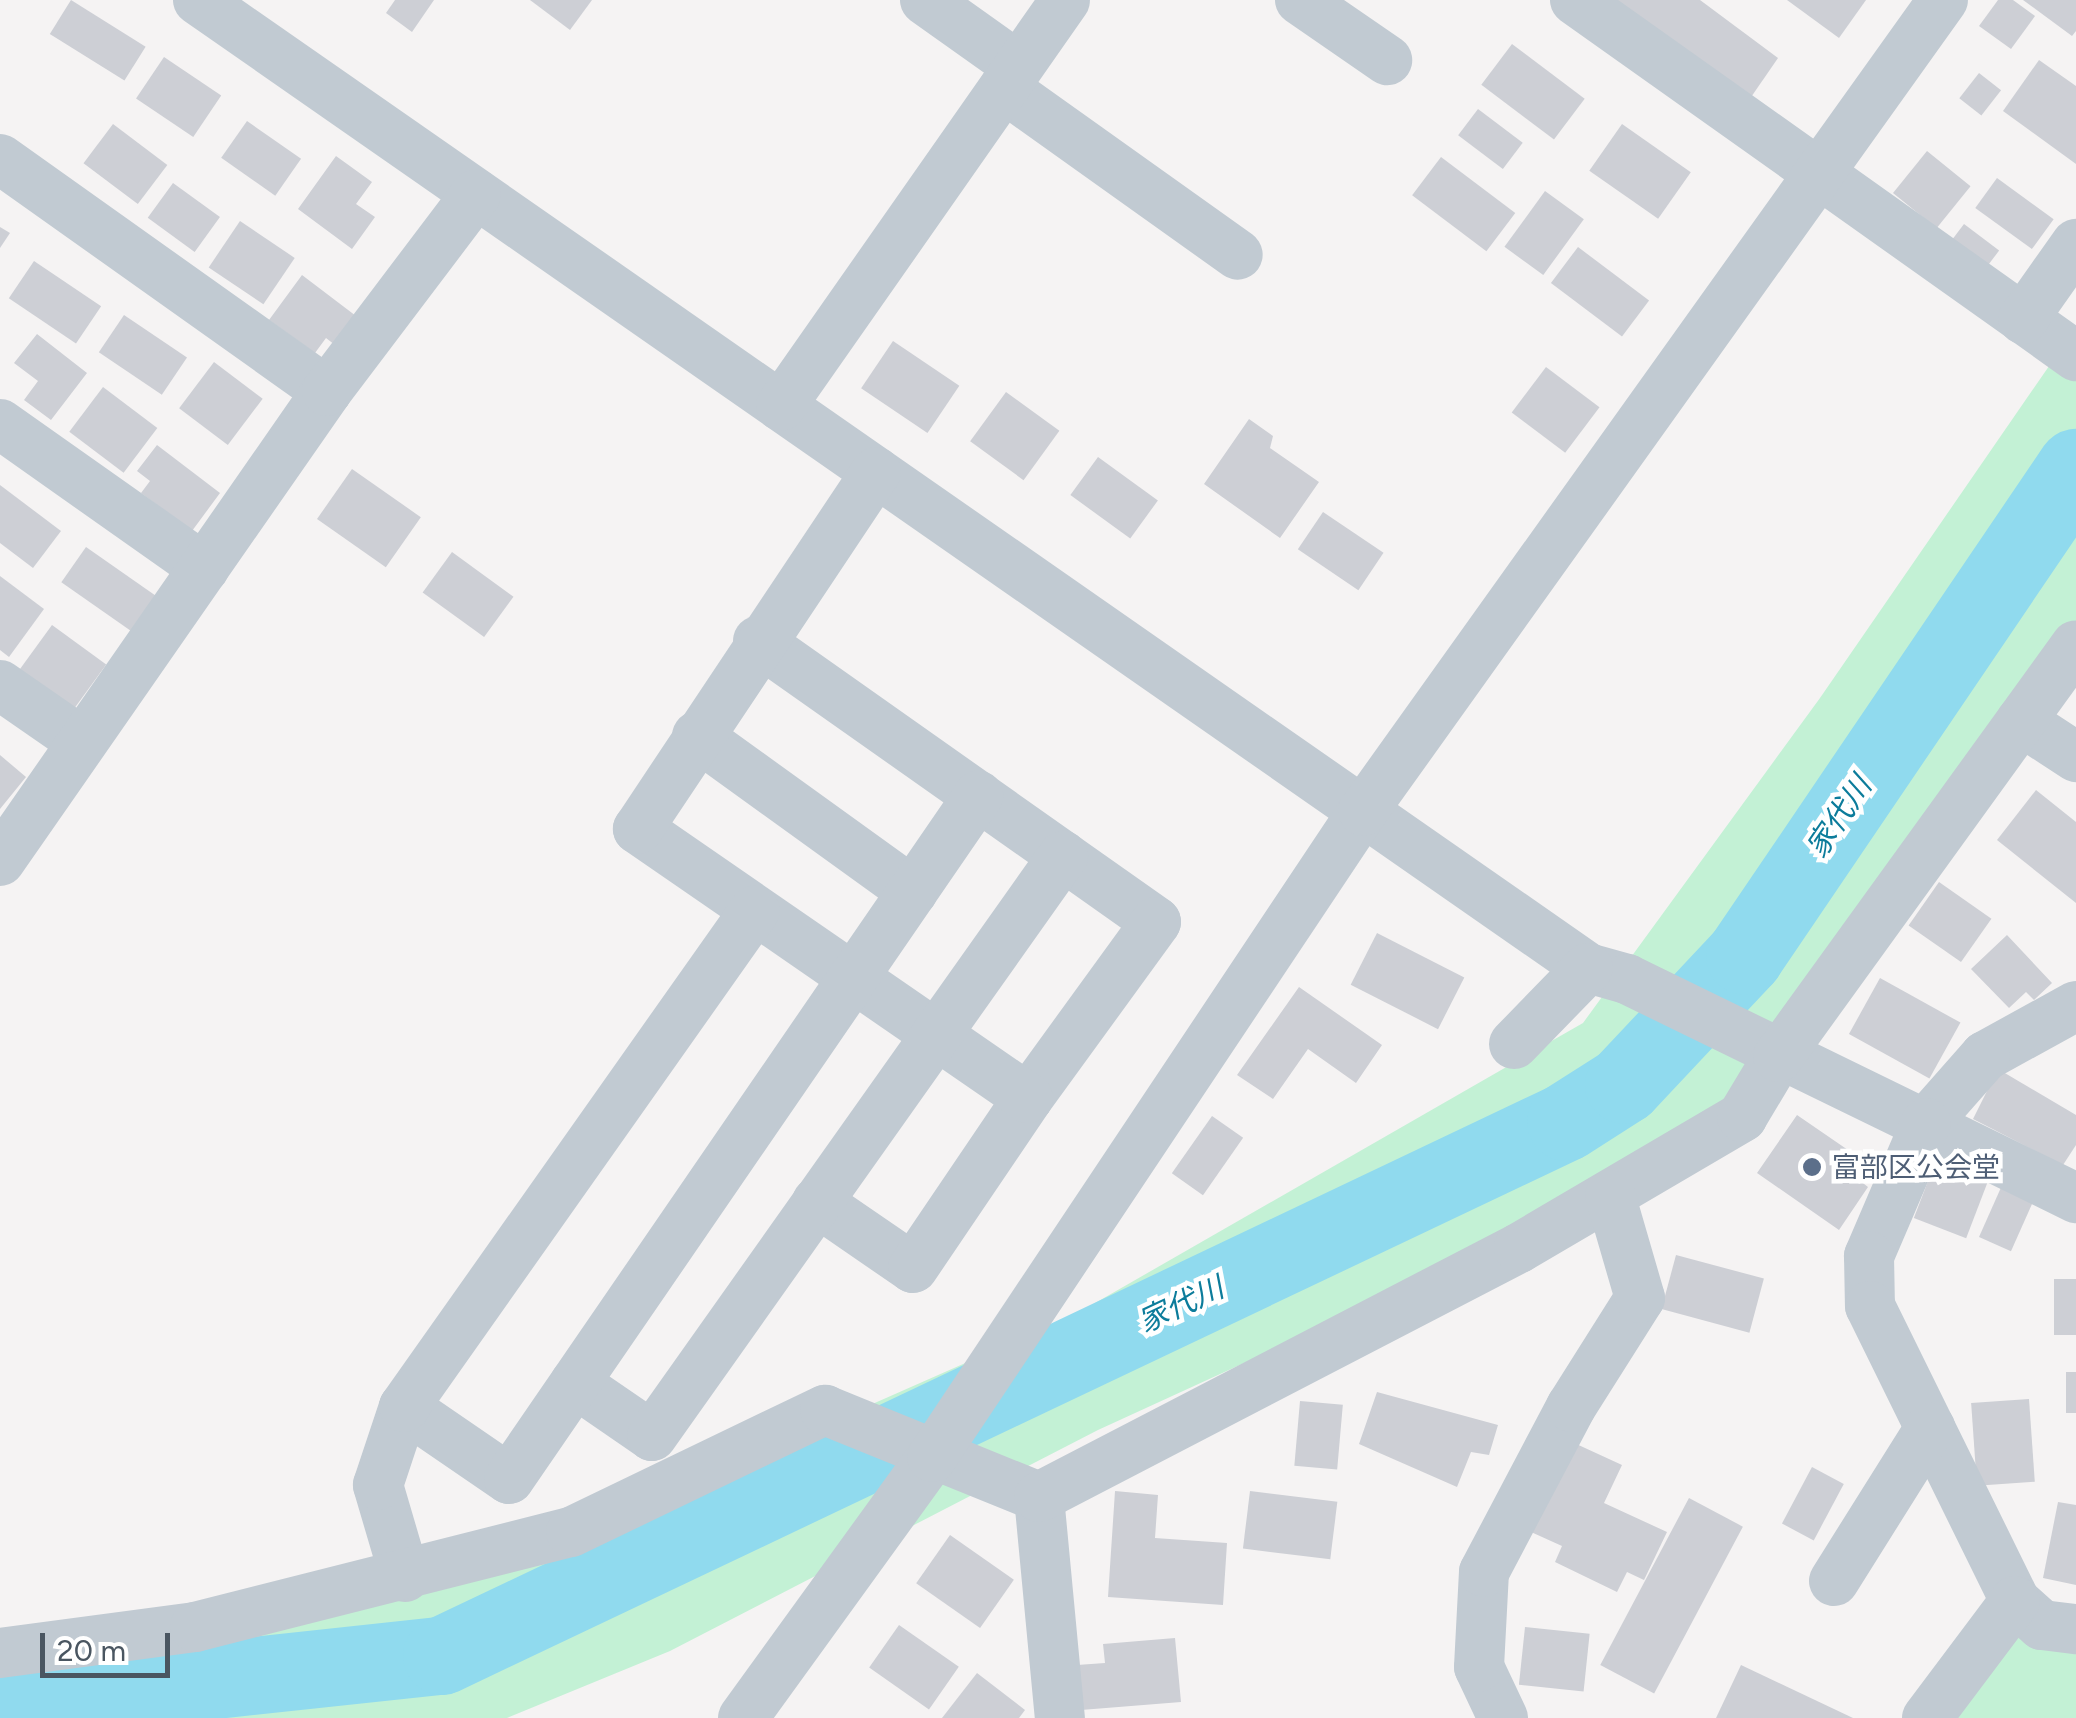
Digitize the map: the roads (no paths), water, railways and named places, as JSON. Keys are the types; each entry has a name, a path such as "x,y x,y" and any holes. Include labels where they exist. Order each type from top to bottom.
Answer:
{"street":[{"path":"198,0 1363,811 1608,974 1778,1057 1926,1122 2076,1198"},
{"path":"925,0 1011,77 1238,255"},
{"path":"781,406 1065,0"},
{"path":"1300,0 1387,60"},
{"path":"1575,0 2076,356"},
{"path":"743,1718 932,1457 1363,811 1943,0"},
{"path":"0,159 327,391"},
{"path":"0,862 327,391 476,194"},
{"path":"2023,319 2076,244"},
{"path":"0,424 204,568"},
{"path":"876,472 758,640 638,829 1028,1098"},
{"path":"758,640 1156,922 1028,1098 913,1268 817,1202"},
{"path":"0,1654 195,1627 405,1577 570,1532 825,1410 932,1457 1039,1497 1610,1194 1742,1117 1778,1057 2076,645"},
{"path":"0,685 82,742"},
{"path":"2021,720 2076,758"},
{"path":"697,736 912,892"},
{"path":"404,1407 509,1479 978,796"},
{"path":"575,1383 652,1436 1063,856"},
{"path":"405,1577 378,1485 404,1407 755,910"},
{"path":"1514,1044 1608,974"},
{"path":"2076,1006 1985,1056 1926,1122 1869,1256 1870,1306 2014,1601 2042,1624 2076,1629"},
{"path":"1503,1718 1479,1667 1484,1572 1571,1407 1640,1298 1610,1194"},
{"path":"1834,1581 1930,1428"},
{"path":"1039,1497 1060,1718"},
{"path":"1928,1718 2014,1601"}],"waterway":[{"name":"家代川","path":"0,1703 442,1656 1566,1122 1624,1085 1745,956 2076,468"}],"place":[{"name":"富部区公会堂","path":"1812,1167"}]}
